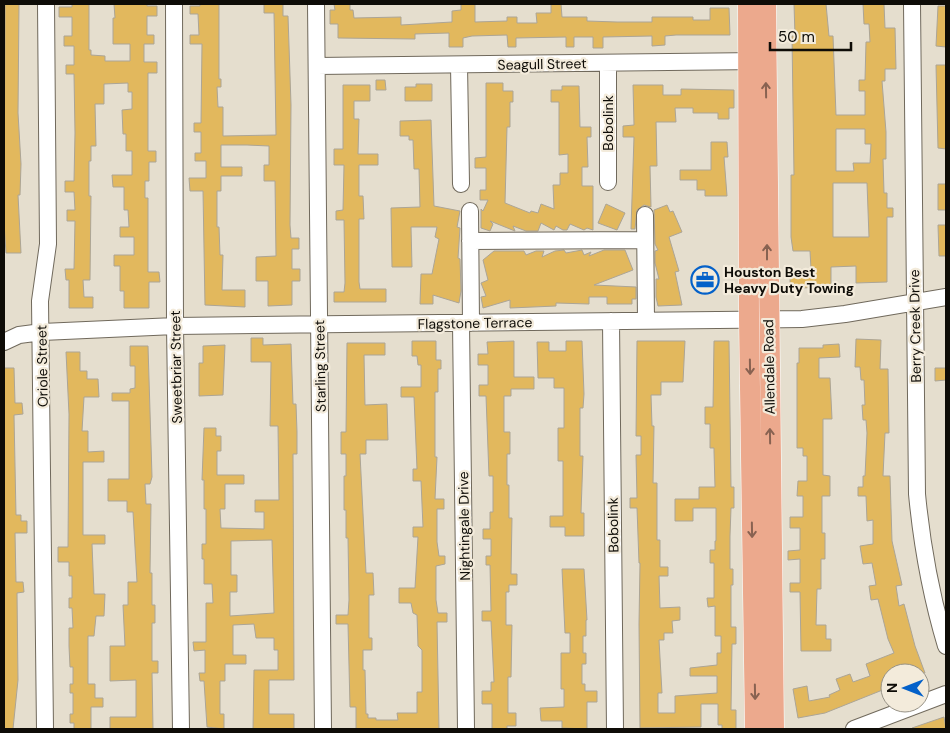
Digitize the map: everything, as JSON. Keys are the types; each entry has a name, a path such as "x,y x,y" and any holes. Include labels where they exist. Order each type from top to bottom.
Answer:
{"main road":[{"name":"Allendale Road","path":"748,4 757,61 758,319 763,606 774,729"},
{"name":"Allendale Road","path":"757,61 766,4"},
{"name":"Allendale Road","path":"755,729 763,606"}],"street":[{"name":"Oriole Street","path":"45,729 42,332 40,301 48,244 46,4"},
{"name":"Sweetbriar Street","path":"174,4 175,326 181,729"},
{"name":"Starling Street","path":"316,4 324,729"},
{"name":"Berry Creek Drive","path":"912,4 917,494 921,537 928,578 946,646"},
{"name":"Seagull Street","path":"317,66 757,61"},
{"name":"Bobolink","path":"608,64 608,182"},
{"path":"460,65 460,184"},
{"name":"Nightingale Drive","path":"466,729 466,323 470,211"},
{"path":"645,215 646,321"},
{"path":"470,241 645,240"},
{"name":"Flagstone Terrace","path":"4,342 19,336 42,332 175,326 646,321 825,317 946,297"},
{"name":"Bobolink","path":"611,321 614,729"},
{"path":"854,729 946,694"}],"building":[{"path":"5,4 19,4 18,113 21,164 20,195 18,195 21,253 6,253 4,223"},
{"path":"72,4 89,4 89,50 91,50 91,55 105,56 105,61 130,61 130,44 113,44 114,4 147,4 147,6 157,6 157,16 147,16 147,35 154,35 154,44 144,44 144,62 157,62 157,73 148,73 148,151 156,151 156,162 149,162 149,181 145,181 145,198 148,198 148,272 159,272 160,282 149,282 149,308 124,308 124,291 120,291 120,266 114,266 114,255 134,255 134,237 120,237 120,227 129,227 128,210 124,210 124,187 113,187 112,175 132,175 132,151 126,151 126,134 123,134 122,110 132,109 132,92 128,92 128,83 104,84 104,104 95,104 96,146 91,146 91,161 89,161 89,196 91,196 90,280 83,280 84,297 93,297 93,308 69,308 69,280 66,280 65,269 74,269 75,221 67,221 67,210 75,210 74,192 65,192 65,181 74,181 75,133 74,74 66,74 66,65 74,65 74,46 64,46 64,36 72,36 72,17 59,17 59,7 72,7"},
{"path":"200,4 219,4 219,79 221,79 221,87 217,87 218,107 223,107 223,136 276,135 274,13 264,13 264,4 283,4 283,16 288,16 291,105 290,225 291,238 299,238 299,249 292,249 292,269 300,269 300,281 292,281 292,305 268,306 268,281 256,281 256,257 276,256 275,181 264,181 264,165 269,165 269,146 221,145 221,167 242,167 242,176 221,176 221,191 217,191 217,227 219,227 220,255 223,255 222,290 245,290 245,307 205,305 203,191 190,191 189,178 206,178 206,161 195,161 195,153 201,153 201,132 194,132 194,123 201,123 202,44 190,44 190,35 199,35 198,14 190,14 190,6 200,6"},
{"path":"334,4 350,4 350,10 353,10 354,18 401,17 401,25 452,22 452,11 461,10 461,4 475,4 475,22 507,21 507,17 517,17 517,23 537,23 536,13 551,13 551,4 561,4 562,17 587,17 587,21 617,22 652,22 652,17 693,17 693,20 710,20 710,8 729,8 730,35 665,36 665,45 652,46 652,36 603,37 603,48 593,48 593,37 574,37 574,47 566,47 566,37 516,38 516,47 508,47 507,35 472,36 463,38 463,47 449,47 449,33 415,34 415,39 338,38 338,24 330,24 330,10 335,10"},
{"path":"794,4 826,4 829,36 833,36 836,115 865,115 865,91 859,91 859,80 865,80 866,42 870,42 869,24 864,24 863,4 884,4 885,28 895,28 896,69 885,69 885,81 882,81 886,132 886,159 883,159 884,193 887,193 887,208 893,208 893,217 887,217 887,282 856,283 856,266 831,267 831,286 790,289 790,270 811,269 810,251 793,251 791,237 791,175 794,175 792,36 795,36","holes":["836,129 865,129 865,144 871,144 870,163 853,163 854,171 836,171","833,183 867,183 869,237 833,237"]},
{"path":"938,6 946,6 946,47 936,46"},
{"path":"936,65 946,65 946,149 938,148"},
{"path":"376,80 385,80 386,90 376,90"},
{"path":"486,83 503,83 503,91 513,91 513,102 510,102 510,127 507,127 505,203 530,213 531,211 538,213 541,204 554,209 553,185 560,185 560,173 568,173 568,154 559,155 559,102 551,102 551,90 562,90 562,86 579,86 580,127 591,127 591,137 587,137 588,167 582,167 582,186 593,186 593,230 587,228 584,230 570,224 567,230 556,226 554,230 541,223 538,231 526,231 513,226 515,231 490,221 493,224 490,231 481,228 481,209 483,211 488,200 480,200 480,190 486,190 486,168 475,168 475,158 486,157"},
{"path":"416,84 432,84 432,101 405,101 405,87 416,87"},
{"path":"343,85 370,85 370,101 354,101 354,119 359,119 358,154 378,154 378,165 359,165 359,196 363,196 364,219 359,219 359,282 360,289 386,289 386,302 334,302 334,292 344,292 345,283 344,220 336,220 336,211 343,210 344,165 334,165 334,149 343,149"},
{"path":"633,85 663,85 663,95 681,95 681,89 734,90 734,108 729,108 729,119 718,119 718,113 693,113 693,108 675,108 676,122 656,122 657,166 650,166 651,207 644,205 637,210 635,229 631,229 634,137 623,137 623,126 634,125"},
{"path":"431,120 434,206 460,211 457,227 460,228 458,258 460,259 461,291 459,303 433,295 433,304 420,304 421,274 432,274 439,239 435,237 437,227 411,227 412,267 392,267 391,208 420,207 419,169 414,169 413,140 409,140 409,136 400,136 400,121"},
{"path":"711,142 727,142 728,157 724,157 727,196 705,196 705,190 697,190 697,180 680,180 680,170 711,170"},
{"path":"938,184 946,184 946,210 938,210"},
{"path":"606,204 625,213 617,230 598,223"},
{"path":"667,205 670,212 673,211 682,232 669,237 679,271 675,272 682,305 658,306 656,279 659,279 655,263 655,251 658,250 655,244 654,210"},
{"path":"938,225 946,225 946,256 939,256"},
{"path":"564,250 566,253 582,250 584,255 591,252 589,256 604,250 625,250 633,270 594,285 636,287 636,299 632,299 632,304 607,304 607,297 589,297 589,304 556,303 556,306 510,308 510,300 483,308 481,297 486,296 481,283 488,280 483,260 494,251 524,251 526,255 536,251 544,251 542,257 555,251"},
{"path":"697,273 717,273 717,287 697,288"},
{"path":"251,338 263,338 263,345 291,344 293,404 296,404 297,432 297,454 293,454 294,680 269,680 269,714 294,714 294,729 253,729 254,670 278,670 278,650 274,650 274,638 256,638 254,624 233,625 233,655 246,655 246,664 225,664 225,681 220,681 220,714 224,714 224,729 207,727 204,681 200,681 199,673 205,673 205,650 194,651 193,642 206,642 206,603 213,603 212,584 204,584 204,559 202,559 202,544 206,544 206,509 204,509 204,480 202,480 204,428 216,428 216,436 221,436 221,451 217,451 217,475 244,475 244,484 225,484 225,509 220,509 221,528 264,529 264,512 255,512 255,500 279,500 278,426 270,426 271,362 251,362","holes":["272,540 274,613 230,616 230,592 237,592 237,575 231,575 231,541"]},
{"path":"856,339 881,340 880,369 888,369 889,433 885,433 883,476 890,476 892,541 902,585 896,586 899,606 904,604 921,663 880,663 880,691 825,713 798,718 793,689 807,686 809,701 830,697 829,695 840,690 836,679 850,674 853,682 870,676 866,664 894,653 888,639 878,599 871,600 869,586 876,585 872,563 863,564 860,546 873,544 873,520 867,521 866,496 858,496 858,487 863,487 863,476 865,476 867,433 866,420 863,420 862,405 865,405 864,380 861,380 860,367 855,367"},
{"path":"412,341 436,341 436,360 441,360 441,369 438,369 438,392 435,392 435,457 437,457 435,499 444,499 444,509 437,509 437,542 439,556 445,556 445,564 436,566 436,600 438,613 447,613 447,622 437,622 439,729 356,729 356,707 350,707 348,624 336,624 336,615 348,615 349,600 348,538 346,538 346,510 344,510 346,454 341,454 341,432 346,432 347,343 385,343 385,355 364,355 365,405 387,404 388,440 366,440 366,454 360,454 366,573 373,573 374,595 369,595 369,638 372,638 372,650 363,650 363,670 365,670 366,714 368,714 368,718 398,720 397,713 417,713 417,692 422,692 422,650 418,646 417,615 413,613 411,603 399,603 399,588 415,588 418,537 413,537 413,527 423,527 421,481 413,481 413,469 417,469 414,397 401,397 401,387 421,387 421,365 418,365 417,356 412,356"},
{"path":"514,341 514,377 534,377 534,389 511,389 511,396 504,396 504,432 510,432 510,454 507,454 507,485 509,485 509,518 512,518 511,574 517,574 517,585 509,585 509,592 506,592 506,625 512,625 511,677 508,677 508,713 516,713 516,726 507,726 507,729 492,729 492,704 482,704 482,691 491,691 491,682 494,682 491,621 482,621 482,611 491,611 490,565 486,565 486,556 491,556 491,539 483,539 483,529 490,529 490,512 493,512 493,476 489,476 486,396 479,396 479,385 488,385 488,365 478,365 478,354 488,354 487,342"},
{"path":"566,341 582,341 584,394 583,408 580,408 580,456 583,456 581,513 584,513 584,536 565,536 565,527 550,527 550,516 563,516 563,461 558,461 558,428 564,428 564,388 554,388 554,378 538,378 537,342 549,342 549,351 566,351"},
{"path":"637,341 685,341 683,382 661,382 661,395 651,395 652,426 654,426 653,483 657,483 657,540 660,540 660,567 668,567 668,576 659,576 660,608 680,607 680,620 672,621 673,633 664,633 664,640 659,640 662,693 658,693 658,713 675,713 675,696 717,693 717,676 690,676 690,668 717,665 717,653 721,653 721,636 715,636 715,606 708,607 707,598 714,598 714,563 710,563 710,550 715,550 716,508 693,508 693,521 675,521 675,499 699,499 699,487 715,487 714,448 710,448 710,424 705,424 705,407 713,407 714,341 729,341 731,487 734,487 734,508 731,508 730,536 730,569 733,569 731,627 736,627 736,644 732,644 731,710 736,710 736,729 722,729 722,725 718,725 718,704 701,704 701,727 640,728 640,563 637,508 630,508 630,498 637,498 636,455 641,455 641,436 636,436"},
{"path":"839,344 840,357 819,358 819,378 830,378 832,419 823,419 823,475 830,476 830,496 822,496 822,533 825,533 825,559 821,559 821,589 817,589 816,625 826,625 826,639 831,639 831,651 801,651 800,592 790,592 790,583 800,583 800,559 788,560 788,551 800,550 800,528 790,528 790,517 803,517 803,496 797,496 798,481 807,481 807,456 803,456 803,448 797,448 797,363 799,363 799,348 823,348 823,345"},
{"path":"225,345 223,395 199,396 199,363 203,363 203,346"},
{"path":"130,346 148,346 152,477 150,484 145,484 146,504 151,504 150,573 152,573 152,605 155,605 155,623 152,623 152,661 158,661 158,673 152,673 153,729 110,729 110,717 136,717 136,680 110,681 110,646 125,646 123,605 128,605 128,582 137,582 133,512 127,512 127,501 108,501 108,479 129,479 129,401 112,401 112,393 130,393 130,389 135,388 135,366 130,366"},
{"path":"66,352 80,352 80,371 87,371 87,379 98,379 99,397 84,397 82,431 88,431 88,452 104,451 104,462 83,462 83,535 105,535 105,544 92,544 94,594 105,594 104,616 96,616 94,636 88,636 88,684 95,684 95,698 103,698 103,707 91,707 91,729 74,729 74,723 70,723 70,714 73,714 73,693 70,693 70,684 73,684 73,667 70,667 69,646 69,628 73,628 72,608 69,608 69,598 72,598 72,576 69,576 69,562 58,562 58,547 68,547 69,414"},
{"path":"4,368 14,368 15,403 22,403 23,414 14,415 16,515 21,515 21,521 27,521 27,533 15,533 16,582 23,582 24,592 17,593 18,680 13,729 4,729"},
{"path":"935,368 946,368 946,380 935,381"},
{"path":"562,569 584,569 587,620 586,636 583,636 583,653 586,653 586,664 582,664 582,684 585,684 585,691 597,691 597,702 587,702 587,729 562,728 562,721 541,721 540,708 564,707 564,689 561,689 561,653 570,653 570,633 565,633"},
{"path":"944,717 946,729 912,729 912,728"}],"place":[{"name":"Houston Best Heavy Duty Towing","path":"705,280"}]}
